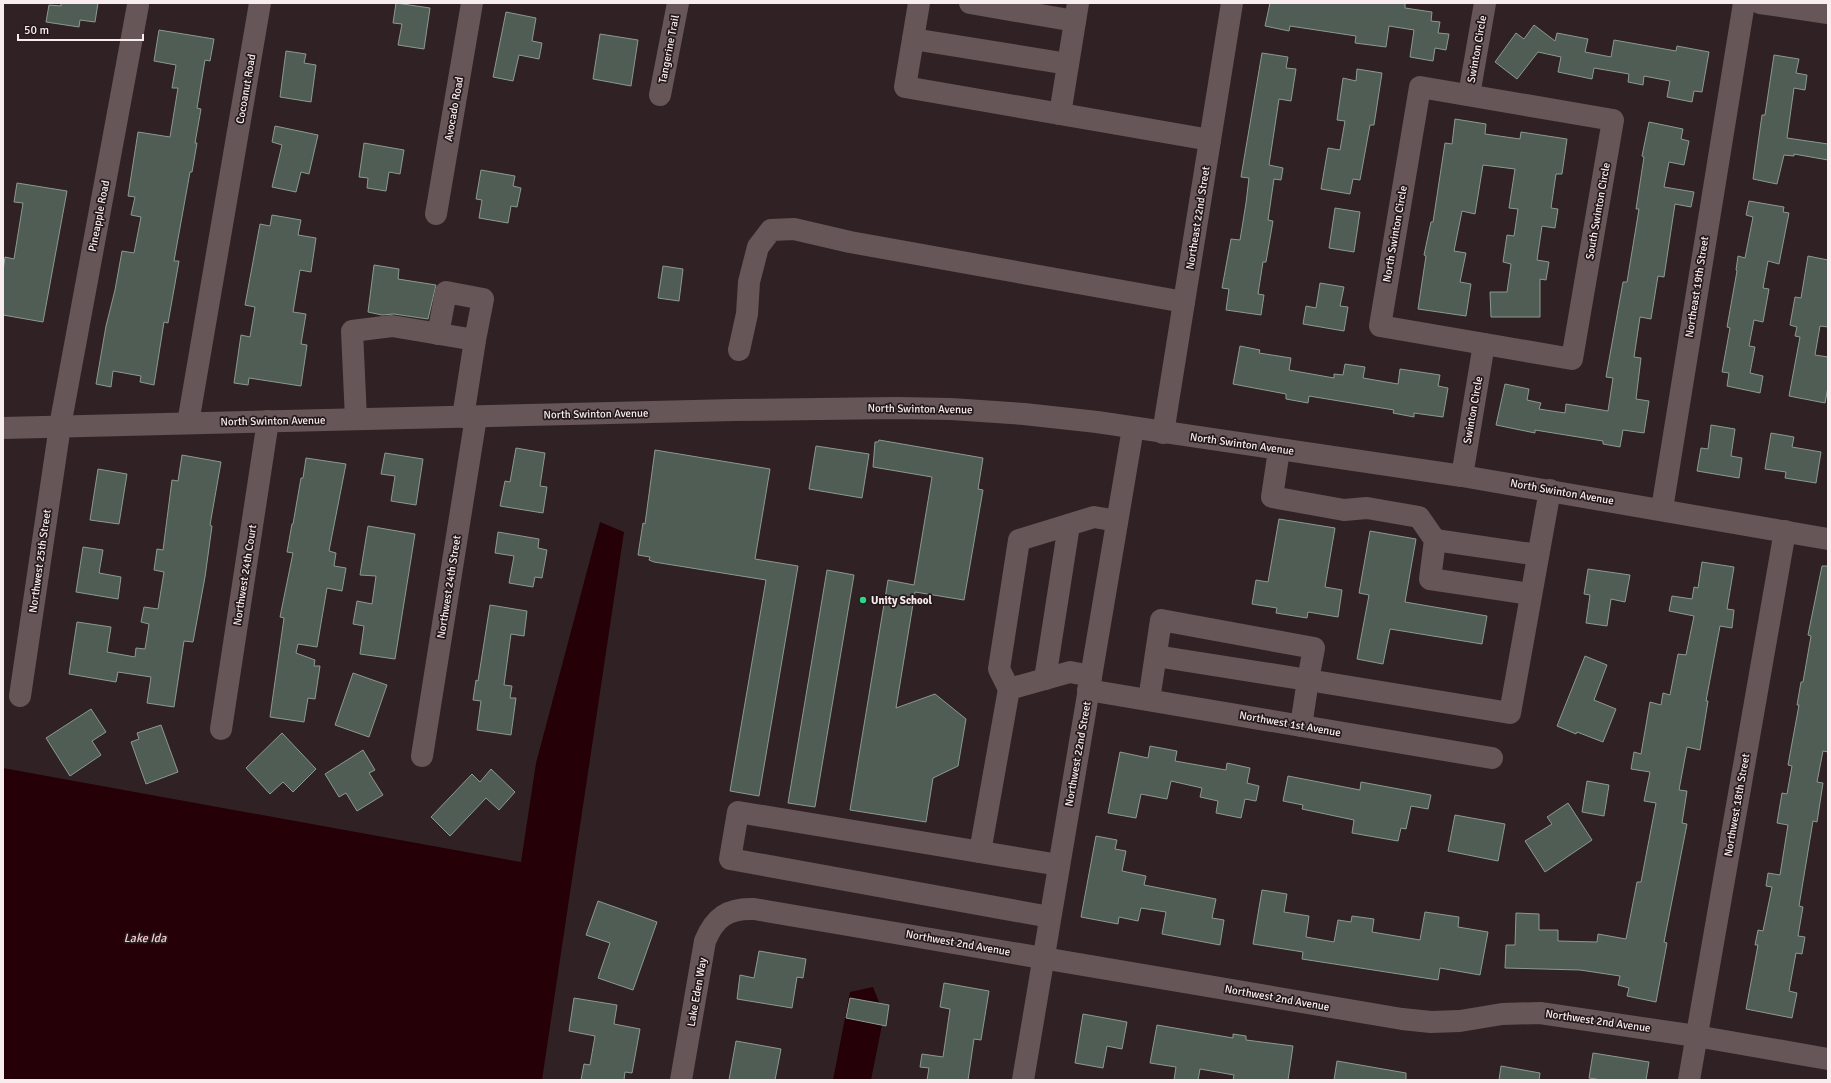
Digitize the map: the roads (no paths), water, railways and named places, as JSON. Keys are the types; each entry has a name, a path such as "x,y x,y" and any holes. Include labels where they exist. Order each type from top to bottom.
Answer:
{"street":[{"name":"Cocoanut Road","path":"188,423 260,3"},
{"name":"Avocado Road","path":"436,214 472,3"},
{"name":"Tangerine Trail","path":"660,95 678,3"},
{"path":"919,3 905,87 1210,140"},
{"path":"970,3 1076,12 1060,114"},
{"name":"Northeast 22nd Street","path":"1162,433 1232,3"},
{"name":"Swinton Circle","path":"1470,95 1485,3"},
{"name":"Northeast 19th Street","path":"1662,509 1744,3"},
{"name":"Northeast 19th Street","path":"1733,66 1744,48 1754,3"},
{"path":"1760,3 1828,13"},
{"name":"Pineapple Road","path":"60,426 138,5"},
{"path":"913,39 1068,64"},
{"name":"North Swinton Circle","path":"1470,95 1420,87 1380,326 1484,344"},
{"name":"South Swinton Circle","path":"1470,95 1613,120 1572,358 1484,344"},
{"path":"739,350 756,328 762,301 749,282 758,247 771,230 794,229 850,242 1184,302"},
{"name":"Northwest 24th Street","path":"422,756 469,417 475,340 483,299 446,292 438,334"},
{"path":"356,419 352,331 392,326 475,340"},
{"name":"Swinton Circle","path":"1462,476 1484,344"},
{"name":"North Swinton Avenue","path":"3,428 734,410 920,408 1024,414 1133,428 1462,476 1662,509 1828,539"},
{"name":"Northwest 24th Court","path":"221,729 268,422"},
{"name":"Northwest 25th Street","path":"20,696 60,426"},
{"name":"Northwest 22nd Street","path":"1023,1080 1133,428"},
{"path":"1279,450 1272,497 1344,510 1367,508 1419,517 1435,540 1430,579 1531,594"},
{"path":"1156,656 1510,713 1550,490"},
{"path":"980,852 1009,689 999,669 1019,540 1094,517 1117,521"},
{"path":"1045,679 1069,525"},
{"name":"Northwest 18th Street","path":"1689,1080 1785,531"},
{"path":"1435,540 1538,555"},
{"path":"1149,700 1161,620 1314,648 1301,726"},
{"name":"Northwest 1st Avenue","path":"1009,689 1070,672 1090,683 1149,700 1492,758"},
{"path":"1050,916 730,860 738,812 1059,865"},
{"name":"Northwest 2nd Avenue","path":"729,912 741,908 754,909 1402,1019 1431,1022 1460,1021 1502,1014 1540,1013 1696,1036 1828,1059"},
{"name":"Lake Eden Way","path":"681,1080 705,941 710,929 718,919 729,912"}],"water":[{"name":"Lake Ida","path":"600,522 624,532 542,1080 3,1080 3,768 521,862 536,763"},
{"path":"873,987 884,1015 871,1080 833,1080 850,992"}],"place":[{"name":"Unity School","path":"863,600"}]}
